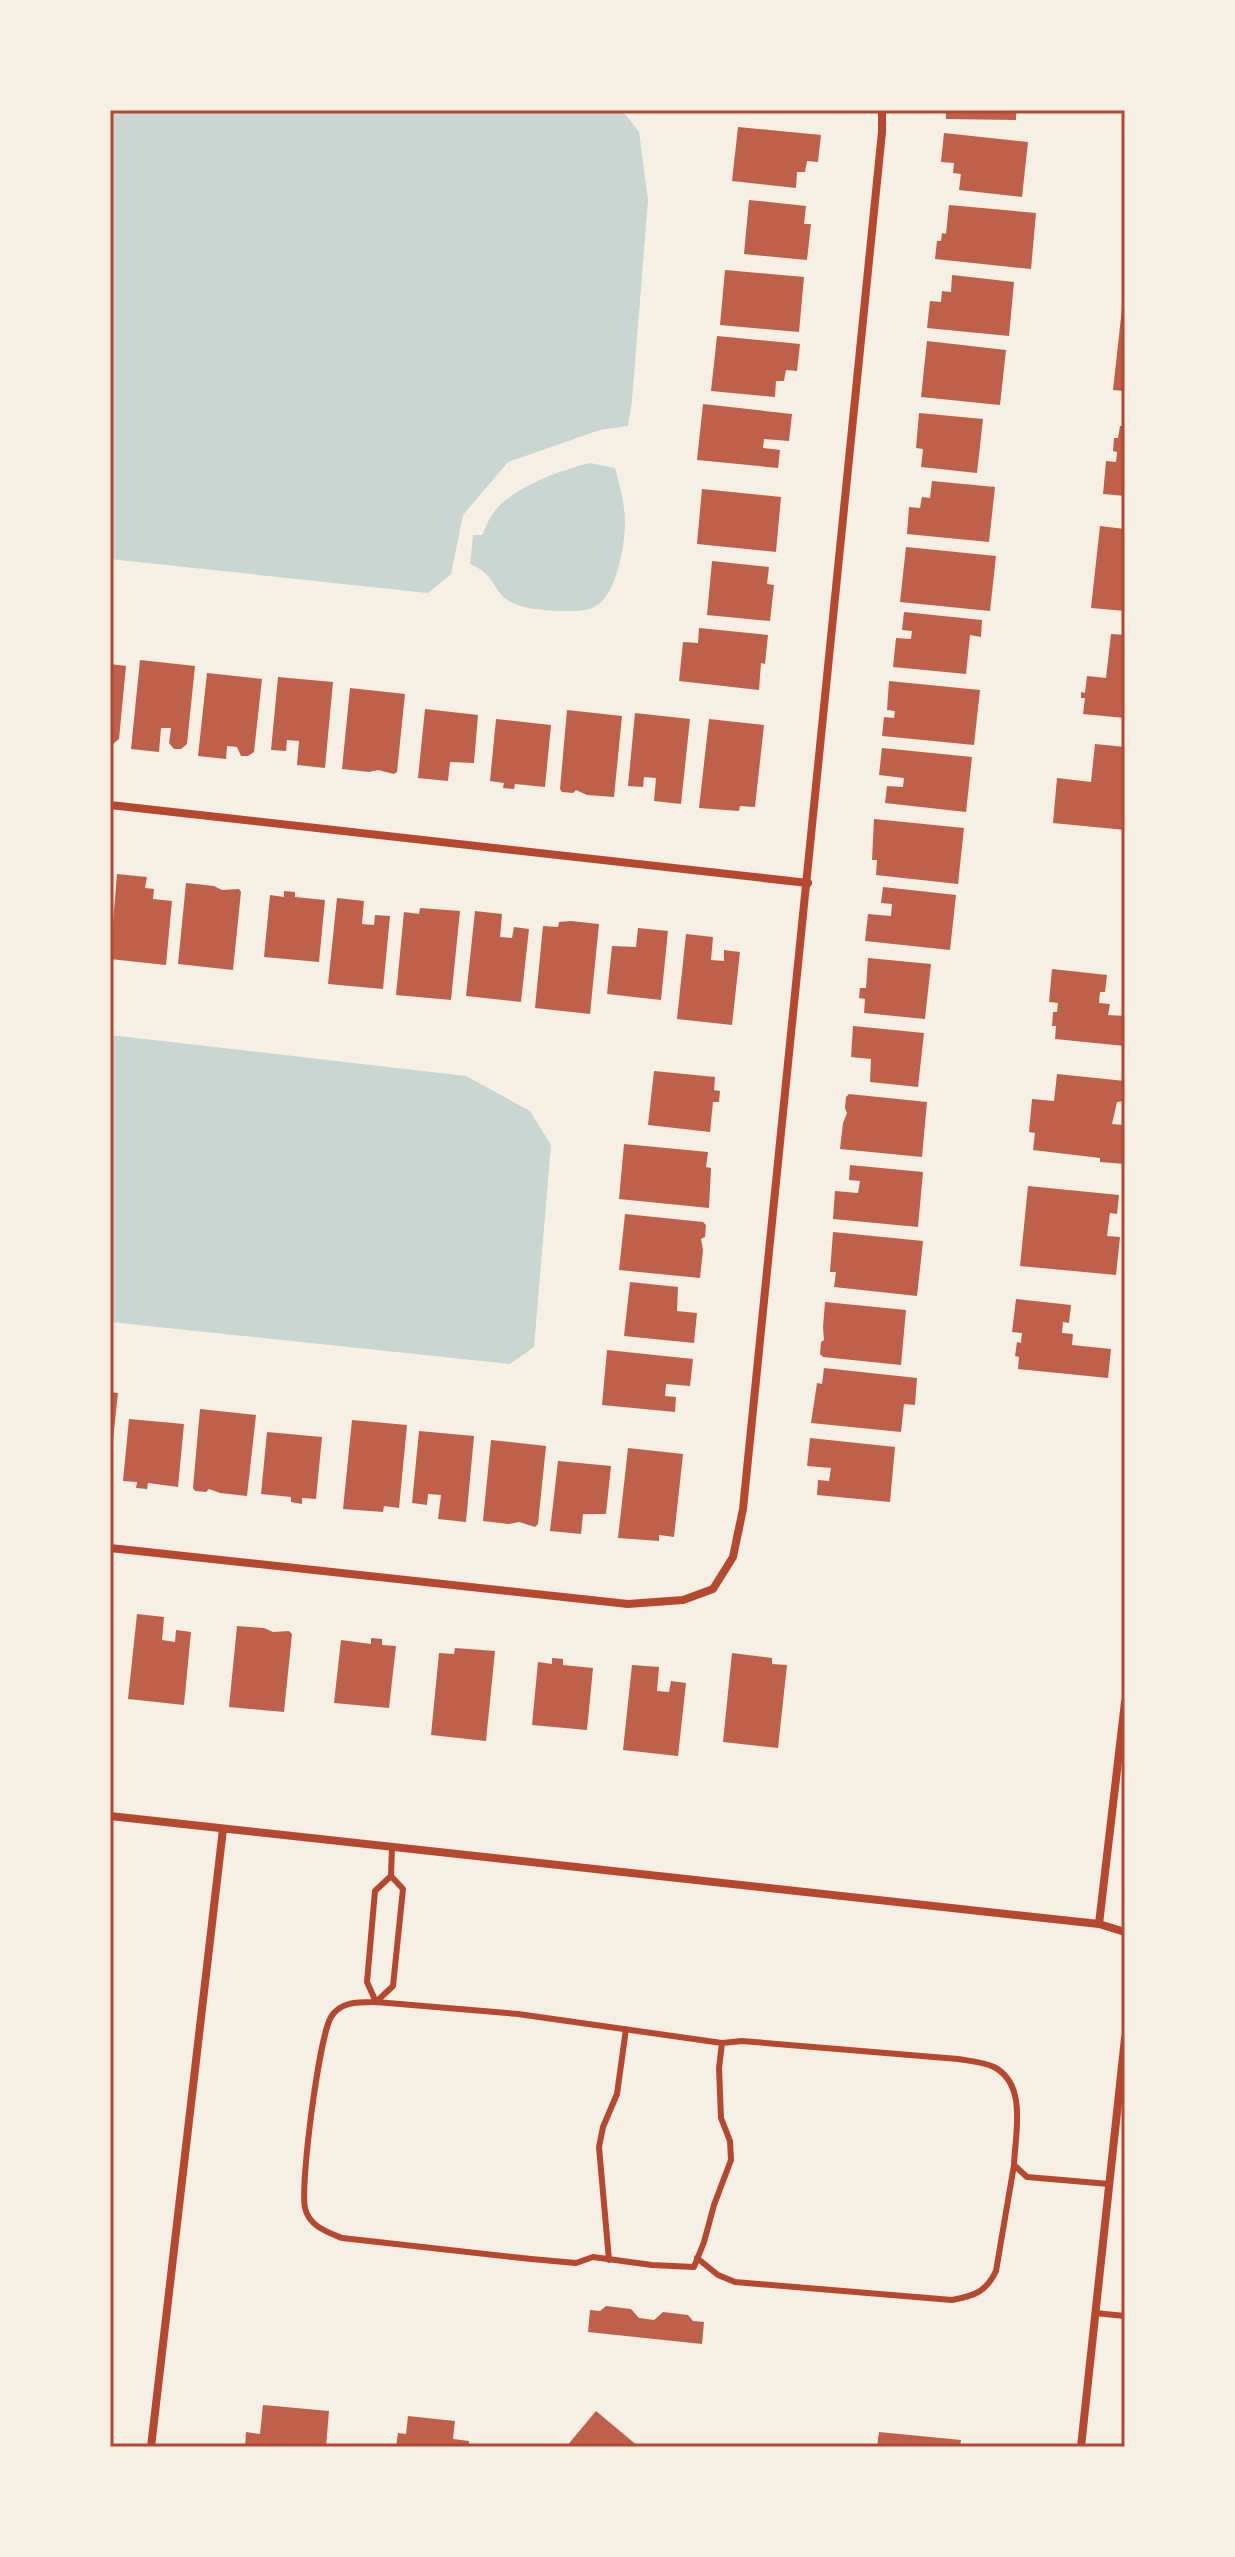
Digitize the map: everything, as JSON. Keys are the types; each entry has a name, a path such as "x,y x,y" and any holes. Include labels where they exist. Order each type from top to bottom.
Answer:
{"street":[{"path":"110,1548 628,1604 683,1600 713,1589 733,1557 743,1509 808,883 882,110"},
{"path":"110,805 808,883"},
{"path":"1099,1924 1125,1702"},
{"path":"110,1816 1099,1924 1125,1932"},
{"path":"151,2447 223,1829"},
{"path":"1081,2447 1125,2038"}],"lane":[{"path":"376,2002 393,1986 403,1889 391,1876 392,1847"},
{"path":"376,2002 367,1982 375,1891 391,1876"},
{"path":"697,2258 718,2275 735,2282 952,2300 971,2297 989,2285 996,2271 1014,2165 1016,2097 1010,2079 993,2066 958,2059 742,2041 722,2043 518,2014 376,2002 342,2006 331,2017 320,2057 305,2211 320,2230 342,2238 531,2259 576,2263 593,2257 694,2267 697,2258 731,2160 730,2141 721,2118 719,2068 722,2043"},
{"path":"609,2260 599,2147 603,2127 617,2094 626,2029"},
{"path":"1014,2165 1027,2177 1109,2184"},
{"path":"1095,2313 1125,2316"}],"shaded area":[{"path":"110,110 622,110 639,132 648,200 628,426 600,430 508,462 463,515 451,574 428,593 110,559"},
{"path":"590,463 615,468 624,509 625,533 621,557 608,593 594,607 576,611 533,609 509,601 484,572 470,564 473,535 482,535 502,503 525,487"},
{"path":"110,1035 466,1076 530,1111 551,1145 534,1347 510,1364 110,1322"}],"building":[{"path":"745,110 809,110 809,113 745,113"},
{"path":"946,110 1016,110 1016,120 946,119"},
{"path":"738,127 821,135 818,162 807,161 805,172 797,172 796,188 732,181"},
{"path":"944,133 1028,142 1022,197 959,190 961,174 953,173 954,163 941,162"},
{"path":"749,200 806,206 804,224 811,224 807,260 744,254"},
{"path":"949,205 1036,213 1031,269 935,259 937,241 941,241 942,233 946,234"},
{"path":"725,270 804,277 799,332 720,325"},
{"path":"952,275 1014,282 1009,336 927,328 930,301 941,302 942,291 951,292"},
{"path":"1122,308 1125,309 1125,391 1113,390"},
{"path":"717,336 800,344 797,371 786,370 784,381 776,381 775,397 711,391"},
{"path":"927,341 1006,350 1000,405 921,397"},
{"path":"703,404 792,414 789,441 764,439 763,448 780,450 778,468 697,460"},
{"path":"919,413 983,419 977,473 921,467 923,449 916,448"},
{"path":"1120,426 1125,426 1125,496 1103,494 1106,461 1116,462 1114,438 1118,438"},
{"path":"932,481 995,487 989,542 907,534 909,507 920,508 922,497 930,498"},
{"path":"702,489 781,497 776,552 697,544"},
{"path":"1100,526 1125,529 1125,611 1091,608"},
{"path":"906,547 996,556 990,611 900,602"},
{"path":"712,561 769,567 767,584 774,585 770,621 707,615"},
{"path":"904,612 982,620 981,637 970,635 966,674 893,667 896,638 911,639 912,631 902,630"},
{"path":"699,628 768,635 759,690 679,681 683,642 698,643"},
{"path":"1111,634 1125,635 1125,718 1083,714 1085,698 1081,698 1081,692 1085,693 1087,676 1106,678"},
{"path":"140,660 195,666 187,744 181,749 174,749 169,743 171,728 161,728 159,752 131,749"},
{"path":"110,664 126,666 119,739 113,744 110,744"},
{"path":"207,673 262,679 254,752 248,756 241,756 237,747 227,746 226,759 198,756"},
{"path":"278,677 333,682 325,768 297,765 299,741 287,740 286,751 271,750"},
{"path":"889,681 980,690 974,745 882,736 884,717 894,718 895,711 887,710"},
{"path":"350,688 405,694 397,772 394,774 378,770 342,769"},
{"path":"425,709 478,715 474,763 450,762 448,781 418,778"},
{"path":"567,710 622,716 614,797 587,795 576,790 573,793 562,792 560,789"},
{"path":"635,713 690,719 681,804 654,801 656,778 644,777 643,787 628,786"},
{"path":"496,719 551,725 545,787 515,784 514,789 503,788 504,783 490,781"},
{"path":"709,719 764,725 755,807 740,806 739,811 699,808"},
{"path":"1095,744 1125,747 1125,830 1053,823 1057,778 1091,782"},
{"path":"882,748 972,757 966,812 885,803 887,786 903,787 904,778 879,775"},
{"path":"874,819 964,828 958,884 876,875 877,860 872,860"},
{"path":"117,874 147,877 145,888 154,889 153,899 172,901 166,965 110,959"},
{"path":"186,883 222,890 239,889 241,892 233,970 178,964"},
{"path":"883,887 956,895 950,950 865,941 868,914 891,916 892,904 881,903"},
{"path":"284,891 295,892 295,897 325,900 319,962 264,957 270,895 284,897"},
{"path":"337,898 364,901 362,924 374,925 375,915 390,916 383,989 328,984"},
{"path":"420,908 460,911 451,1000 396,995 404,912 419,914"},
{"path":"475,911 502,914 500,937 512,938 514,927 529,929 521,1002 466,996"},
{"path":"559,922 599,924 590,1014 535,1008 543,926 558,927"},
{"path":"638,928 668,931 661,1000 607,994 612,946 636,947"},
{"path":"686,934 713,937 711,960 724,961 724,950 740,952 732,1025 677,1019"},
{"path":"868,958 931,964 925,1019 864,1013 865,999 859,998 860,988 866,988"},
{"path":"1052,969 1107,975 1105,992 1100,992 1099,1003 1110,1004 1108,1015 1125,1016 1125,1046 1055,1039 1053,1012 1057,1012 1058,1003 1049,1002"},
{"path":"853,1026 924,1033 918,1087 870,1082 871,1059 851,1057"},
{"path":"654,1071 715,1077 714,1090 720,1091 719,1102 713,1102 710,1132 648,1125"},
{"path":"1057,1074 1125,1081 1125,1101 1117,1102 1112,1124 1125,1125 1125,1164 1033,1150 1035,1133 1029,1132 1032,1099 1054,1101"},
{"path":"849,1094 927,1102 922,1157 840,1149 847,1113 846,1097"},
{"path":"624,1144 708,1152 706,1167 711,1168 709,1208 619,1199"},
{"path":"850,1165 923,1172 918,1227 833,1219 835,1191 858,1193 860,1181 849,1180"},
{"path":"1028,1186 1119,1195 1117,1214 1110,1213 1107,1236 1120,1237 1116,1275 1020,1266"},
{"path":"625,1214 703,1222 706,1225 705,1237 701,1239 700,1278 619,1270"},
{"path":"833,1232 923,1241 917,1296 834,1287 836,1272 830,1272"},
{"path":"630,1282 678,1287 677,1311 697,1313 694,1343 624,1336"},
{"path":"1016,1299 1071,1305 1069,1323 1063,1322 1062,1333 1073,1334 1072,1345 1111,1349 1108,1378 1018,1369 1019,1357 1015,1356 1022,1333 1012,1332"},
{"path":"825,1302 906,1310 901,1365 823,1357 820,1354 824,1340"},
{"path":"607,1350 693,1359 690,1386 666,1384 665,1396 676,1397 675,1412 602,1405"},
{"path":"824,1368 917,1378 915,1405 904,1404 901,1432 811,1423 817,1383 822,1384"},
{"path":"110,1392 118,1393 112,1449 110,1449"},
{"path":"200,1409 256,1415 247,1496 209,1489 206,1492 195,1491 193,1488"},
{"path":"129,1419 184,1424 178,1487 148,1483 147,1489 136,1488 137,1482 123,1481"},
{"path":"352,1420 407,1425 399,1508 384,1506 383,1512 343,1509"},
{"path":"419,1431 474,1436 466,1522 438,1519 441,1495 428,1494 427,1505 412,1503"},
{"path":"267,1432 322,1437 316,1499 302,1498 302,1504 291,1502 291,1497 261,1494"},
{"path":"810,1438 895,1447 890,1502 817,1495 818,1480 829,1481 831,1468 807,1466"},
{"path":"491,1440 546,1446 538,1524 535,1527 519,1522 483,1521"},
{"path":"628,1448 683,1454 674,1537 659,1535 659,1541 618,1538"},
{"path":"558,1461 611,1466 606,1514 583,1514 581,1534 550,1531"},
{"path":"137,1614 164,1617 162,1640 175,1642 176,1630 191,1632 184,1705 128,1699"},
{"path":"237,1626 264,1628 273,1632 289,1631 292,1634 284,1712 229,1707"},
{"path":"371,1638 382,1639 382,1645 396,1646 389,1708 334,1703 341,1640 371,1644"},
{"path":"455,1648 495,1651 486,1741 431,1735 439,1653 454,1654"},
{"path":"732,1653 772,1658 772,1664 787,1665 778,1748 723,1742"},
{"path":"552,1658 563,1659 563,1665 593,1668 587,1730 532,1725 538,1662 552,1664"},
{"path":"632,1665 659,1667 657,1691 669,1692 671,1681 686,1683 678,1756 623,1750"},
{"path":"606,2306 631,2309 639,2318 654,2320 663,2312 688,2315 693,2321 704,2322 702,2344 588,2332 590,2310 600,2311"},
{"path":"263,2405 329,2411 326,2447 245,2447 246,2432 260,2434"},
{"path":"596,2411 639,2447 566,2447"},
{"path":"408,2416 455,2421 453,2439 469,2441 469,2447 396,2447 398,2433 406,2434"},
{"path":"879,2432 961,2440 960,2447 877,2447"}]}
